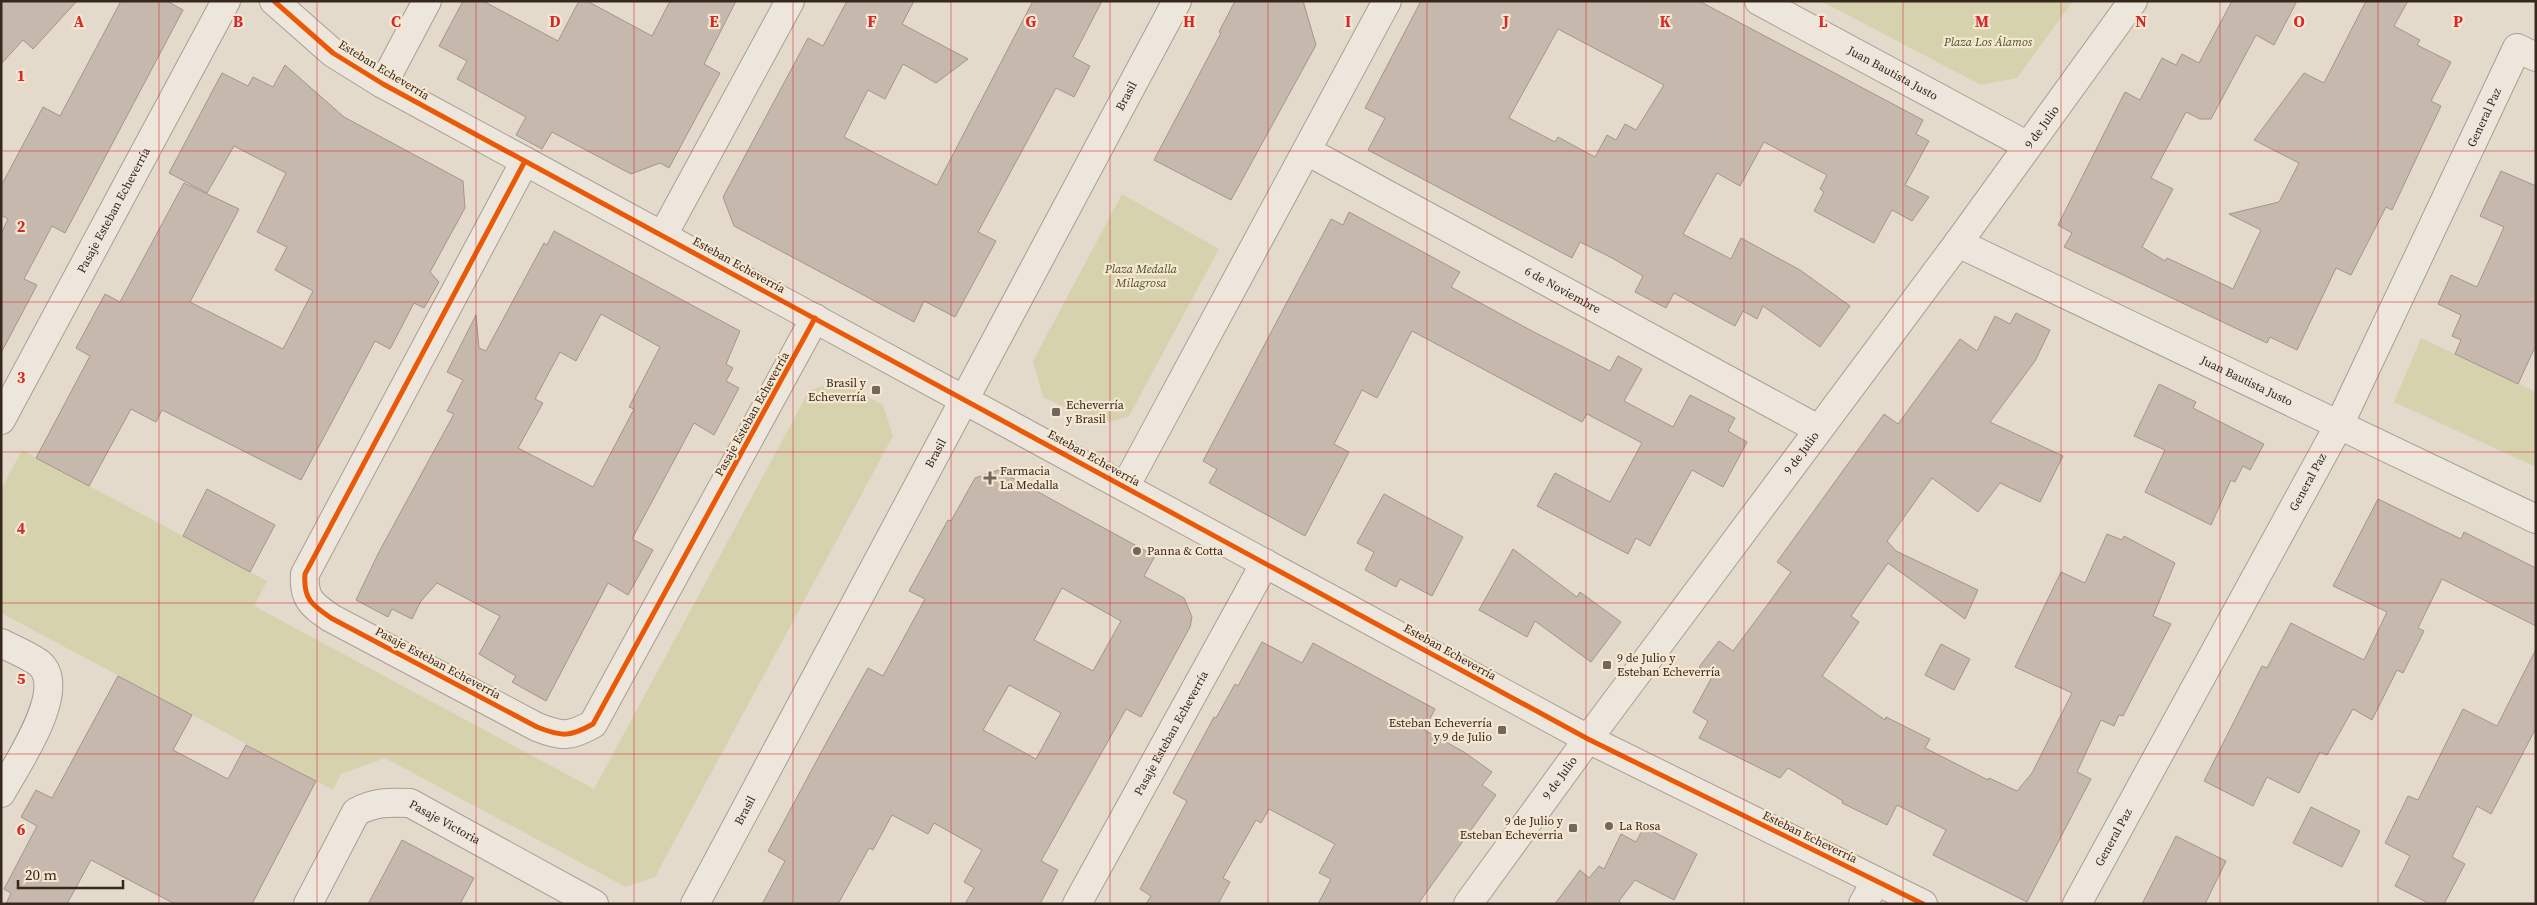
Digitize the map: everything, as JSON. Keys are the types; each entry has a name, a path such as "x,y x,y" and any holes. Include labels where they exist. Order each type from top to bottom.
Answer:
{"street":[{"name":"Pasaje Esteban Echeverría","path":"1,420 226,1"},
{"name":"Esteban Echeverría","path":"274,1 333,53 383,84 1870,892 1923,904"},
{"path":"383,84 427,1"},
{"path":"663,235 790,1"},
{"name":"Brasil","path":"694,904 1177,1"},
{"path":"1126,487 1388,1"},
{"name":"Juan Bautista Justo","path":"1759,1 2028,146"},
{"name":"9 de Julio","path":"1468,904 1588,739 1958,243 2133,1"},
{"name":"General Paz","path":"2077,904 2339,425 2526,53"},
{"name":"6 de Noviembre","path":"1307,151 1818,429"},
{"name":"Pasaje Esteban Echeverría","path":"525,160 306,574 304,589 313,605 332,618 544,730 558,735 577,733 593,724 815,318"},
{"name":"Juan Bautista Justo","path":"1958,243 2536,519"},
{"name":"Pasaje Esteban Echeverría","path":"1077,904 1265,563"},
{"path":"1,643 40,664 48,678 49,692 41,718 1,793"},
{"name":"Pasaje Victoria","path":"308,904 356,812 368,805 384,802 410,803 594,904"}],"green space":[{"name":"Plaza Los Álamos","path":"1821,1 2073,1 2017,78 1981,85"},
{"name":"Plaza Medalla Milagrosa","path":"1122,194 1219,249 1129,416 1101,425 1043,397 1033,361"},
{"path":"2421,338 2536,392 2536,467 2394,402"},
{"path":"838,381 883,405 893,436 655,877 626,887 385,758 341,774 333,790 1,613 1,490 22,450 267,581 254,606 594,789 809,391"}],"building":[{"path":"1,1 77,1 33,49 23,40 1,64"},
{"path":"121,1 167,1 183,10 65,233 52,226 24,279 37,285 1,353 1,234 8,219 1,215 1,186 43,107 60,116"},
{"path":"463,1 483,1 558,41 579,1 587,1 652,36 670,1 736,1 704,64 720,73 669,168 660,163 631,174 552,132 542,149 516,135 526,117 457,79 467,61 439,46"},
{"path":"847,1 914,1 902,24 968,59 936,83 903,64 885,99 868,90 844,137 937,185 1033,1 1102,1 1073,57 1090,66 1074,97 1056,88 978,232 996,241 955,317 924,301 914,322 734,226 723,197 808,38 823,46"},
{"path":"1235,1 1303,1 1316,45 1231,200 1154,160 1221,33 1219,32"},
{"path":"1421,1 1699,1 1923,120 1916,134 1929,141 1905,185 1929,197 1912,221 1892,210 1874,243 1814,211 1824,192 1820,189 1827,175 1764,142 1740,186 1717,173 1683,234 1731,259 1741,238 1800,270 1850,306 1820,347 1763,306 1757,319 1743,311 1735,326 1674,293 1666,308 1635,292 1643,276 1612,258 1580,242 1572,258 1368,150 1385,118 1365,108","holes":["1558,29 1664,85 1636,130 1625,124 1616,140 1607,135 1595,157 1558,137 1555,142 1509,118"]},
{"path":"2232,1 2297,1 2274,45 2256,35 2211,119 2200,119 2186,112 2151,178 2173,189 2142,247 2165,261 2167,258 2233,289 2261,230 2229,214 2279,202 2299,163 2254,140 2304,73 2324,83 2366,1 2408,1 2394,26 2420,40 2417,45 2451,62 2431,101 2441,106 2392,210 2386,207 2351,275 2336,268 2297,350 2270,337 2267,343 2064,247 2072,233 2058,225 2125,92 2140,100 2162,58 2176,65 2182,54 2199,63"},
{"path":"285,65 344,117 463,181 465,208 430,272 439,282 424,308 414,303 390,349 375,341 301,480 162,410 156,422 131,409 89,486 36,458 90,356 76,348 105,294 120,302 184,183 239,209 190,302 283,349 313,291 275,270 287,247 257,232 286,173 234,146 207,193 169,173 222,73 248,86 253,77 273,87"},
{"path":"2501,171 2536,186 2536,345 2518,384 2455,354 2461,340 2452,336 2461,315 2438,304 2451,275 2477,287 2504,227 2480,216"},
{"path":"1349,212 1460,272 1451,287 1532,331 1610,371 1618,356 1642,369 1624,401 1673,427 1690,395 1735,418 1728,431 1747,442 1723,487 1692,470 1650,546 1636,538 1628,554 1537,506 1555,473 1610,502 1642,443 1587,414 1582,422 1412,331 1377,398 1362,390 1334,444 1349,452 1305,536 1209,483 1217,469 1203,461 1331,219 1343,225"},
{"path":"554,231 740,331 726,364 733,368 726,381 739,388 714,435 694,423 632,539 653,550 628,595 608,583 546,701 512,682 516,676 479,654 500,616 437,583 421,601 412,619 392,609 388,617 356,600 379,552 454,414 447,411 463,380 447,372 476,315 479,348 486,351 544,243 547,245","holes":["601,314 660,347 629,407 634,409 593,487 518,448 543,403 535,399 560,352 576,361"]},
{"path":"2016,313 2050,330 2035,361 1990,422 2063,456 2040,502 2000,483 1978,512 1932,478 1887,541 1896,551 1978,590 1965,619 1888,563 1851,616 1859,622 1822,676 1885,720 1886,717 1930,739 1925,748 1988,780 1989,778 2017,791 2032,773 2072,693 2015,667 2061,572 2085,583 2107,534 2122,540 2124,536 2175,563 2153,616 2171,624 2123,716 2119,715 2114,726 2101,720 2077,772 2091,779 2027,902 1933,855 1946,830 1897,805 1887,825 1842,803 1843,801 1788,768 1780,778 1699,738 1708,721 1693,712 1712,677 1699,667 1719,641 1733,651 1768,604 1791,572 1777,562 1884,414 1898,424 1960,339 1977,351 1995,316 2010,324"},
{"path":"2159,384 2196,402 2193,408 2264,444 2250,470 2243,466 2235,482 2231,480 2211,525 2145,492 2165,450 2134,436"},
{"path":"998,470 1155,556 1144,576 1184,598 1192,617 1190,627 1141,717 1126,709 1041,861 1058,870 1040,904 965,904 974,888 964,882 982,850 934,823 928,834 892,815 873,850 869,848 838,904 762,904 785,861 768,851 868,668 883,676 925,599 909,591 948,520 951,521 975,478","holes":["1062,588 1121,621 1093,671 1034,640","1009,685 1061,713 1036,759 983,730"]},
{"path":"207,489 275,525 250,572 183,536"},
{"path":"1384,494 1463,537 1432,596 1400,579 1396,587 1365,570 1374,552 1357,543"},
{"path":"2378,499 2461,539 2464,532 2536,568 2536,626 2442,579 2418,628 2424,631 2403,673 2397,670 2372,720 2353,709 2327,755 2320,752 2299,793 2267,777 2253,806 2204,781 2262,666 2267,668 2291,623 2364,660 2387,612 2333,586"},
{"path":"1513,549 1577,597 1580,592 1621,622 1591,662 1535,621 1527,637 1479,610"},
{"path":"1262,642 1302,663 1313,643 1435,709 1424,730 1464,752 1492,772 1482,785 1496,795 1418,904 1318,904 1331,879 1319,873 1335,844 1269,809 1261,823 1256,820 1223,878 1230,882 1218,904 1146,904 1151,896 1140,889 1187,801 1173,793 1214,717 1216,718 1235,684 1238,686"},
{"path":"1941,644 1970,659 1954,690 1925,675"},
{"path":"2536,649 2536,728 2491,814 2477,806 2452,857 2465,864 2444,904 2430,904 2395,886 2410,856 2385,843 2408,796 2418,800 2463,709 2497,726"},
{"path":"118,676 192,715 173,750 228,779 246,745 316,781 252,904 175,904 91,860 67,904 6,904 11,893 4,889 37,826 21,817 36,790 52,798"},
{"path":"2311,807 2360,831 2342,867 2293,843"},
{"path":"1644,827 1697,854 1674,900 1635,880 1619,901 1622,904 1555,904 1580,870 1589,878 1599,866 1604,869 1621,834 1636,842"},
{"path":"2176,836 2226,861 2205,904 2142,904"},
{"path":"402,840 474,878 460,904 368,904"}],"cycle path":[{"path":"274,1 333,53 383,84 1588,739 1923,904"},
{"path":"525,161 305,574 307,595 314,605 331,618 537,727 553,733 566,734 593,724 815,318"}],"place":[{"name":"Brasil y Echeverría","path":"876,390"},
{"name":"Echeverría y Brasil","path":"1056,412"},
{"name":"Farmacia La Medalla","path":"990,478"},
{"name":"Panna & Cotta","path":"1137,551"},
{"name":"9 de Julio y Esteban Echeverría","path":"1607,665"},
{"name":"Esteban Echeverría y 9 de Julio","path":"1502,730"},
{"name":"La Rosa","path":"1609,826"},
{"name":"9 de Julio y Esteban Echeverria","path":"1573,828"}]}
